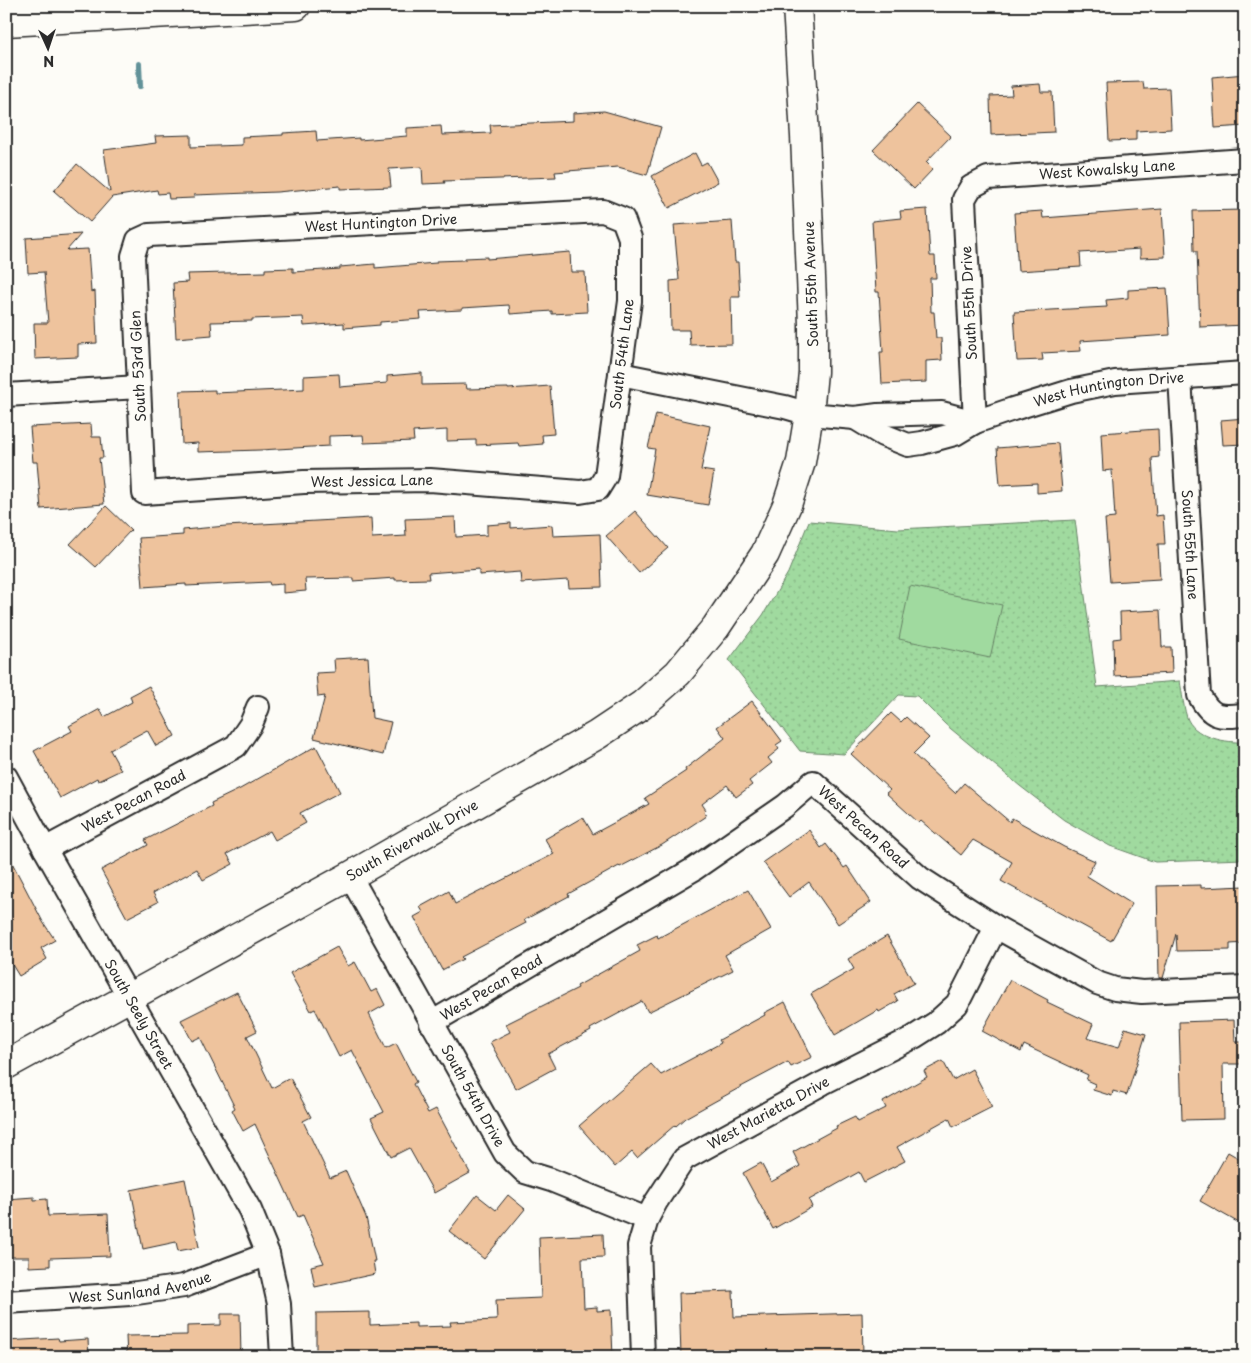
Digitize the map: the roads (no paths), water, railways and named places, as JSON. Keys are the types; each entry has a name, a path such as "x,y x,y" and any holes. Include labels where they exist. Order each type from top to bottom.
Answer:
{"street":[{"path":"6,22 60,12 296,6"},
{"name":"South 55th Avenue","path":"765,554 787,505 801,462 810,414 813,372 813,324 805,136 797,6"},
{"name":"West Kowalsky Lane","path":"971,187 988,178 1245,160"},
{"name":"South 55th Drive","path":"971,187 964,199 964,216 975,422"},
{"name":"West Huntington Drive","path":"138,240 149,234 603,211 623,219"},
{"name":"South 54th Lane","path":"598,488 606,476 630,301 630,238 623,219"},
{"name":"South 53rd Glen","path":"138,240 132,256 144,493"},
{"name":"West Huntington Drive","path":"620,374 785,407 810,414 855,418 878,415 942,413 975,422"},
{"name":"West Huntington Drive","path":"855,418 883,435 908,445 955,434 975,422 1071,392 1115,382 1245,374"},
{"name":"South 55th Lane","path":"1180,377 1199,695 1207,709 1223,716 1245,715"},
{"path":"6,395 139,387"},
{"path":"921,414 922,443"},
{"name":"West Jessica Lane","path":"144,493 304,482 430,480 580,492 598,488"},
{"name":"South Riverwalk Drive","path":"6,1065 350,876 597,735 642,705 678,673 698,650 716,627 765,554"},
{"name":"West Pecan Road","path":"45,849 236,746 251,724 258,707"},
{"name":"South Seely Street","path":"6,777 250,1210 268,1254 279,1304 282,1357"},
{"name":"West Pecan Road","path":"431,1023 694,869 785,806 813,782 920,878 996,927 1097,983 1115,989 1142,992 1245,988"},
{"name":"South 54th Drive","path":"350,876 504,1153 525,1172 551,1180 647,1219"},
{"name":"West Marietta Drive","path":"643,1357 639,1246 647,1219 684,1159 823,1083 914,1037 936,1023 957,1004 996,927"},
{"name":"West Sunland Avenue","path":"6,1302 130,1294 184,1286 268,1254"}],"waterway":[{"path":"139,64 140,86"}]}
